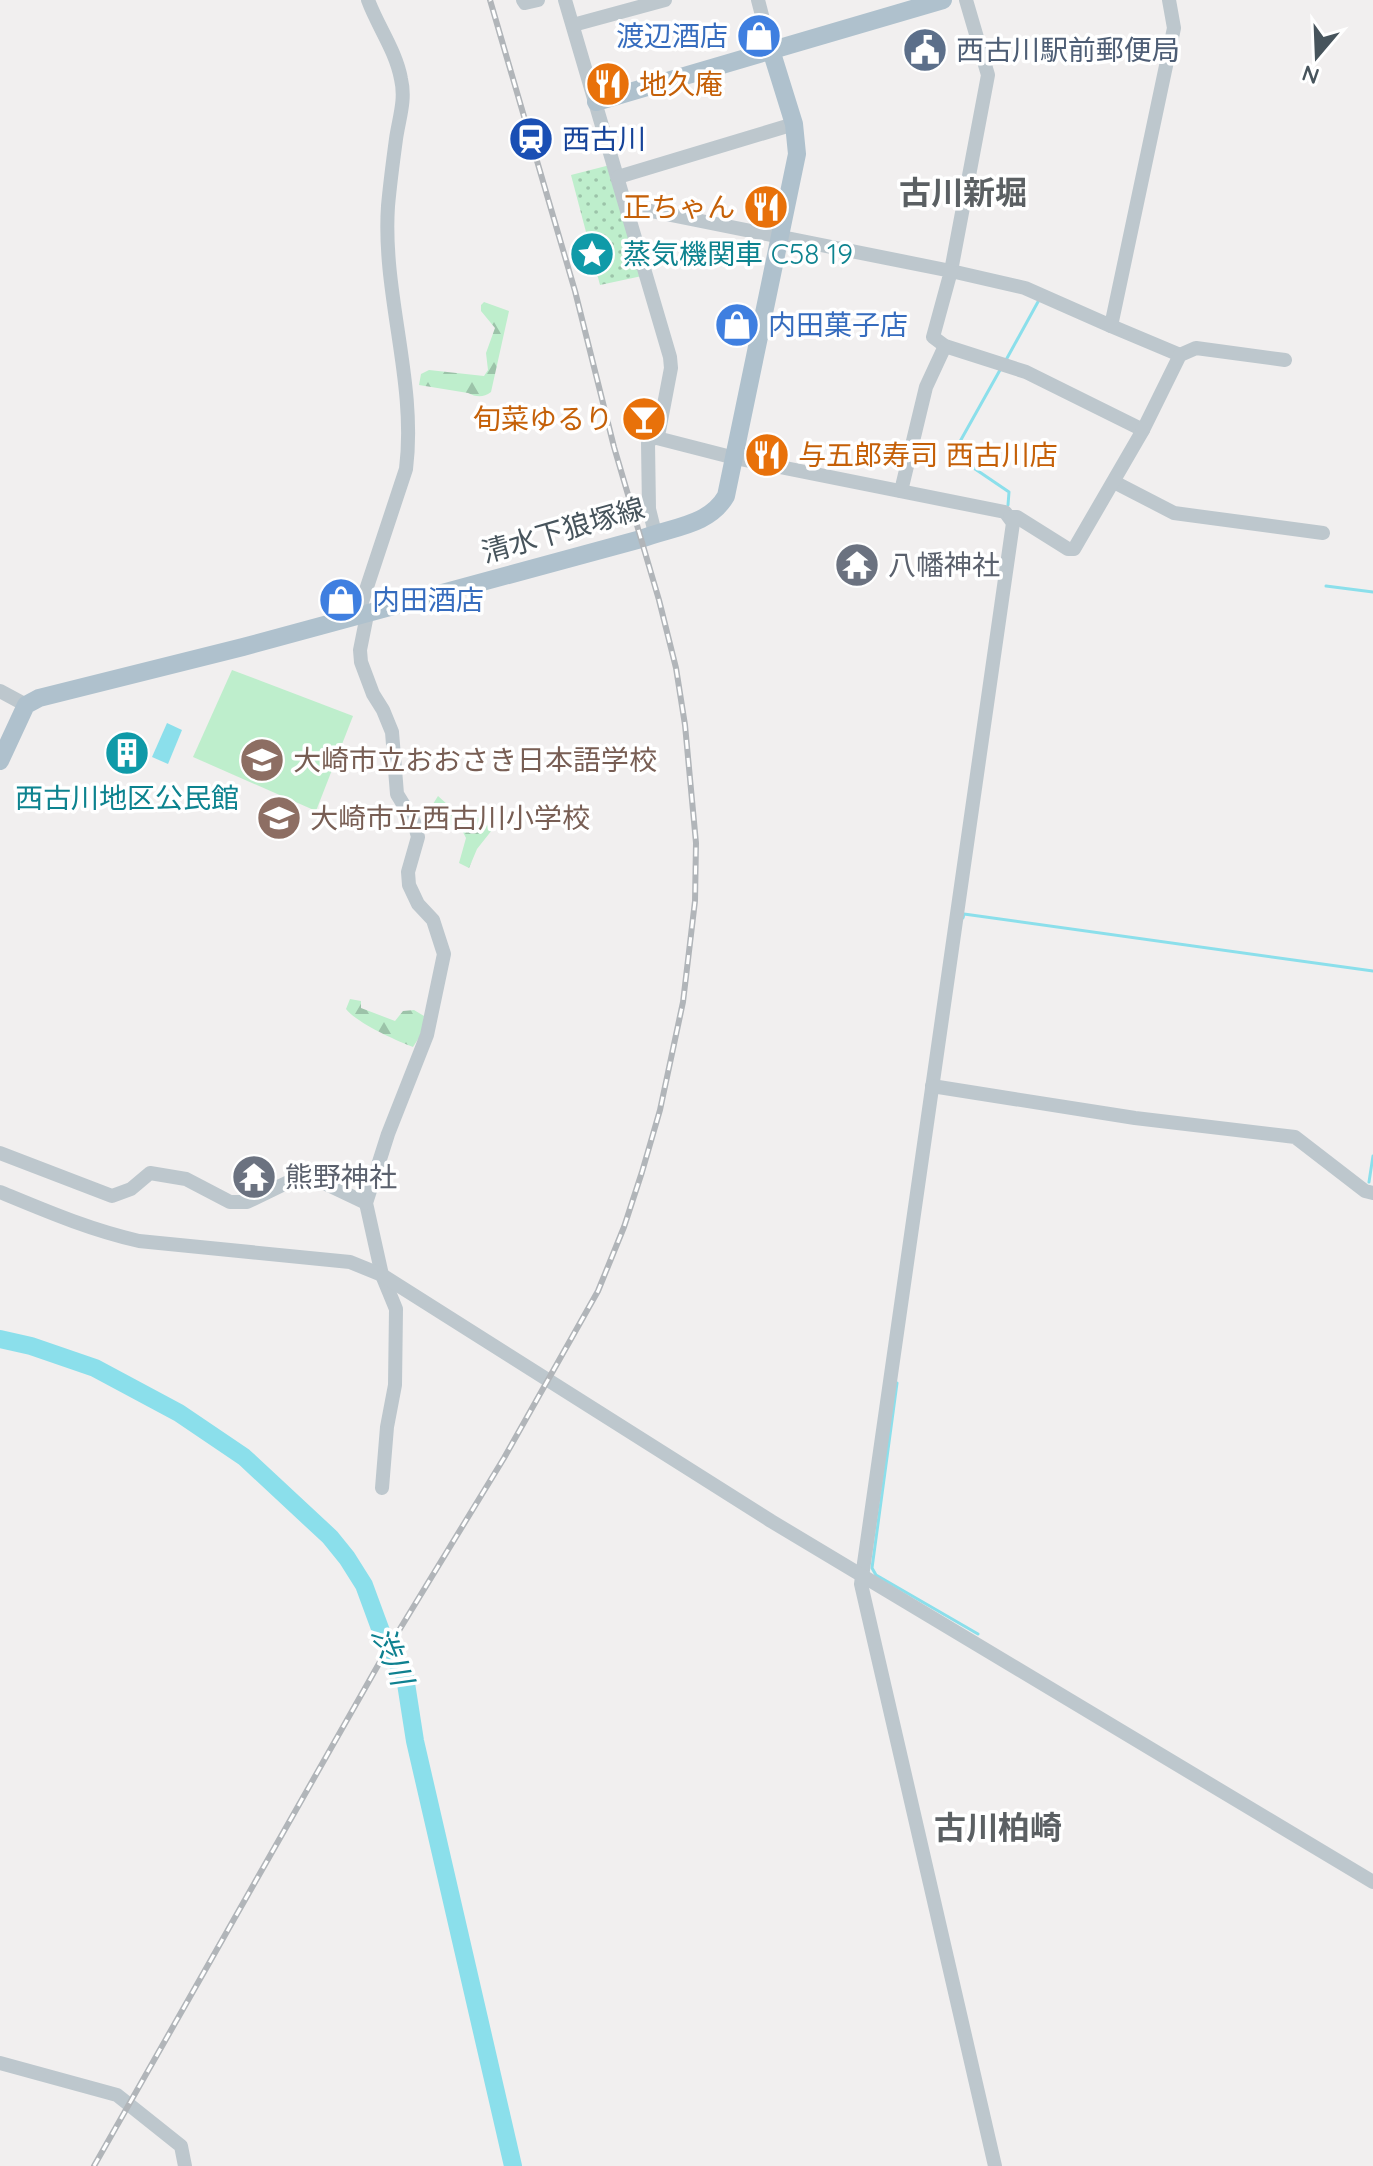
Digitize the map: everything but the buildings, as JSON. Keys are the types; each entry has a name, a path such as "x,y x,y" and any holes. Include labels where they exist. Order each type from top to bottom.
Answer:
{"main road":[{"path":"596,102 943,0"},
{"name":"清水下狼塚線","path":"26,705 64,690 243,647 699,521 716,510 726,496 735,458 797,154 794,124 771,50"},
{"path":"0,761 26,705"}],"street":[{"path":"368,0 396,60 404,99 388,208 408,457 360,615 366,620 360,650 361,662 373,694 392,732 397,794 414,822 418,837 408,872 409,885 418,904 433,920 444,954 427,1035 388,1134 366,1203 382,1275 396,1309 395,1385 387,1427 382,1488"},
{"path":"523,0 525,3 538,0"},
{"path":"565,0 670,357 671,368 659,431 648,443 649,509 655,533"},
{"path":"758,0 771,50"},
{"path":"966,0 988,75 951,271 933,337 945,346 1026,372 1143,430"},
{"path":"1111,326 1174,28 1169,0"},
{"path":"573,25 659,1"},
{"path":"618,177 794,124"},
{"path":"626,206 1025,288 1180,355"},
{"path":"901,491 926,387 945,346"},
{"path":"1010,517 1017,517 1068,549 1074,549 1143,430 1180,355 1196,348 1285,360"},
{"path":"653,437 735,458 1005,512 1013,523 861,1584 995,2166"},
{"path":"1114,482 1174,513 1323,533"},
{"path":"0,691 26,705"},
{"path":"932,1086 1135,1118 1295,1137 1365,1191 1373,1193"},
{"path":"0,1153 112,1196 131,1189 150,1173 186,1179 230,1202 247,1202 305,1174 366,1203"},
{"path":"0,1192 73,1223 127,1238 350,1262 382,1275 862,1577 978,1643 1373,1882"},
{"path":"0,2063 117,2095 181,2146 185,2166"}],"green space":[{"path":"610,165 642,276 600,285 571,175"},
{"path":"484,302 509,311 491,392 477,396 419,385 421,374 429,370 484,376 488,370 486,353 495,328 481,311"},
{"path":"232,670 353,716 316,811 193,757"},
{"path":"438,796 458,814 480,818 492,830 477,849 469,868 459,863 466,838 463,832 428,812"},
{"path":"350,999 361,1001 361,1008 395,1021 403,1011 414,1010 424,1016 422,1033 413,1047 387,1036 346,1009"}],"water":[{"path":"167,723 182,730 168,764 152,757"}],"waterway":[{"path":"1006,360 1039,300"},
{"path":"1000,370 953,454 1009,492 1008,505"},
{"path":"1326,586 1373,592"},
{"path":"963,918 964,914 1373,971"},
{"path":"1369,1182 1373,1156"},
{"name":"渋川","path":"0,1339 95,1368 179,1413 244,1457 330,1537 364,1585 385,1642 405,1677 415,1741 513,2166"},
{"path":"897,1383 872,1568 876,1575 978,1634"}],"railway":[{"path":"94,2166 381,1660 504,1458 598,1291 642,1172 660,1110 683,1002 695,901 696,843 685,725 676,668 614,447 575,291 490,0"}],"place":[{"name":"渡辺酒店","path":"759,36"},
{"name":"西古川駅前郵便局","path":"925,50"},
{"name":"地久庵","path":"608,84"},
{"name":"西古川","path":"531,139"},
{"name":"正ちゃん","path":"766,207"},
{"name":"蒸気機関車 C58 19","path":"592,254"},
{"name":"内田菓子店","path":"737,325"},
{"name":"旬菜ゆるり","path":"644,419"},
{"name":"与五郎寿司 西古川店","path":"767,455"},
{"name":"八幡神社","path":"857,565"},
{"name":"内田酒店","path":"341,600"},
{"name":"西古川地区公民館","path":"127,753"},
{"name":"大崎市立おおさき日本語学校","path":"262,760"},
{"name":"大崎市立西古川小学校","path":"279,818"},
{"name":"熊野神社","path":"254,1177"}],"district":[{"name":"古川新堀","path":"963,193"},
{"name":"古川柏崎","path":"998,1828"}]}
